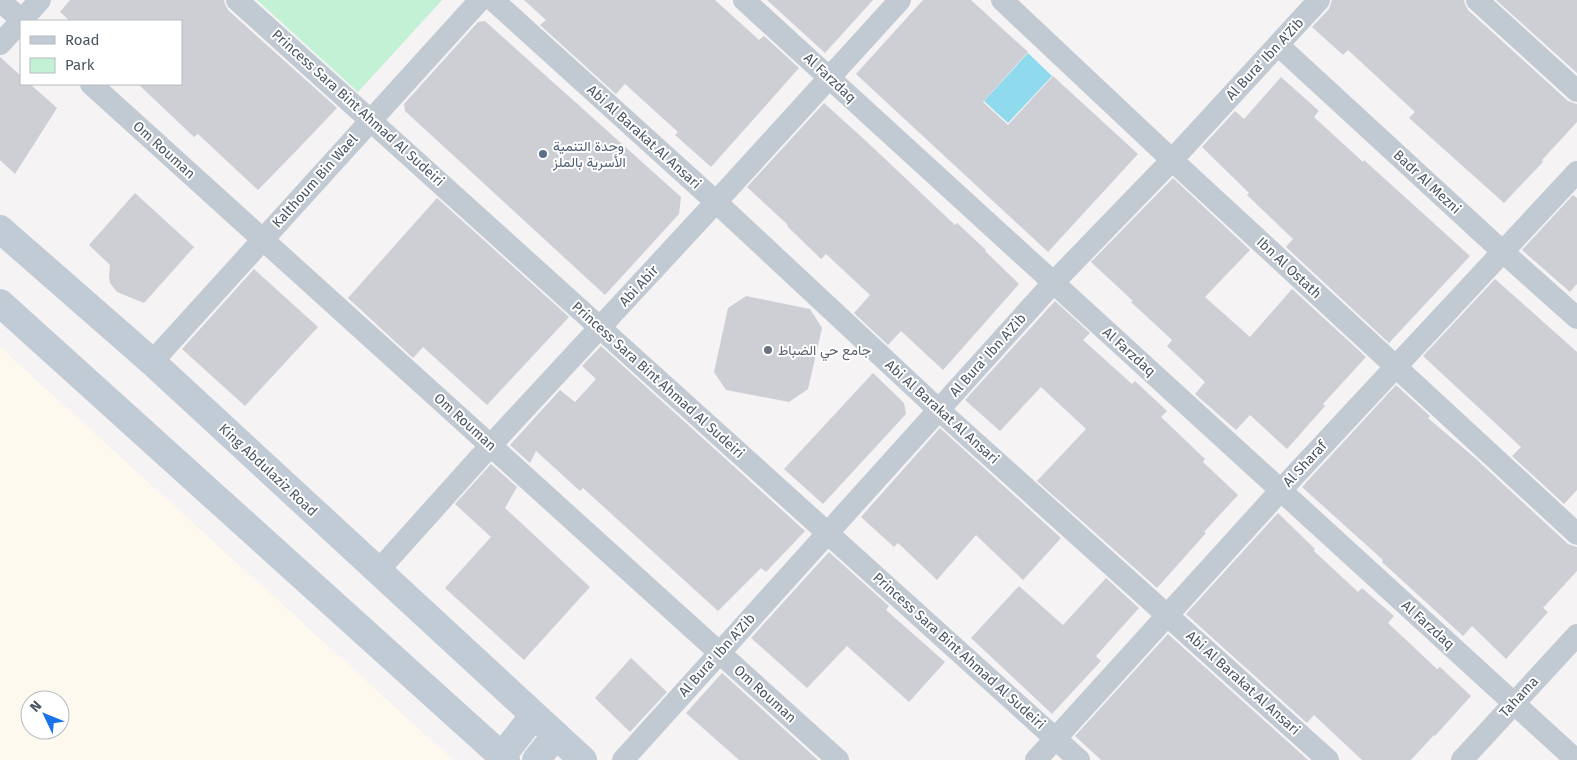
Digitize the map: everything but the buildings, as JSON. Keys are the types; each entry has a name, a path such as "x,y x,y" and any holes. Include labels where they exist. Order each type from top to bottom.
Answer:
{"main road":[{"name":"King Abdulaziz Road","path":"0,229 152,362 583,760"},
{"path":"0,303 504,758 534,715"},
{"path":"536,760 556,735"}],"street":[{"path":"0,0 22,20 40,0"},
{"name":"Princess Sara Bint Ahmad Al Sudeiri","path":"237,0 1079,760"},
{"name":"Kalthoum Bin Wael","path":"152,362 480,0"},
{"name":"Abi Al Barakat Al Ansari","path":"493,0 716,202 939,410 1328,760"},
{"name":"Al Farzdaq","path":"744,0 1576,760"},
{"name":"Abi Abir","path":"378,572 491,445 900,0"},
{"name":"Ibn Al Ostath","path":"1002,0 1172,160 1577,534"},
{"name":"Al Bura' Ibn A'Zib","path":"623,760 1053,283 1172,160 1319,0"},
{"path":"1477,0 1577,91"},
{"path":"0,44 20,22"},
{"name":"Badr Al Mezni","path":"1278,45 1577,318"},
{"name":"Om Rouman","path":"93,85 838,760"},
{"name":"Al Sharaf","path":"1036,760 1280,491 1577,172"},
{"name":"Tahama","path":"1462,760 1577,635"}],"shaded area":[{"path":"0,347 453,760 0,760"}],"green space":[{"path":"257,0 442,0 358,92"}],"water":[{"path":"1028,53 1052,76 1008,123 984,101"}],"place":[{"name":"وحدة التنمية الأسرية بالملز","path":"543,154"},
{"name":"جامع حي الضباط","path":"768,350"}]}
